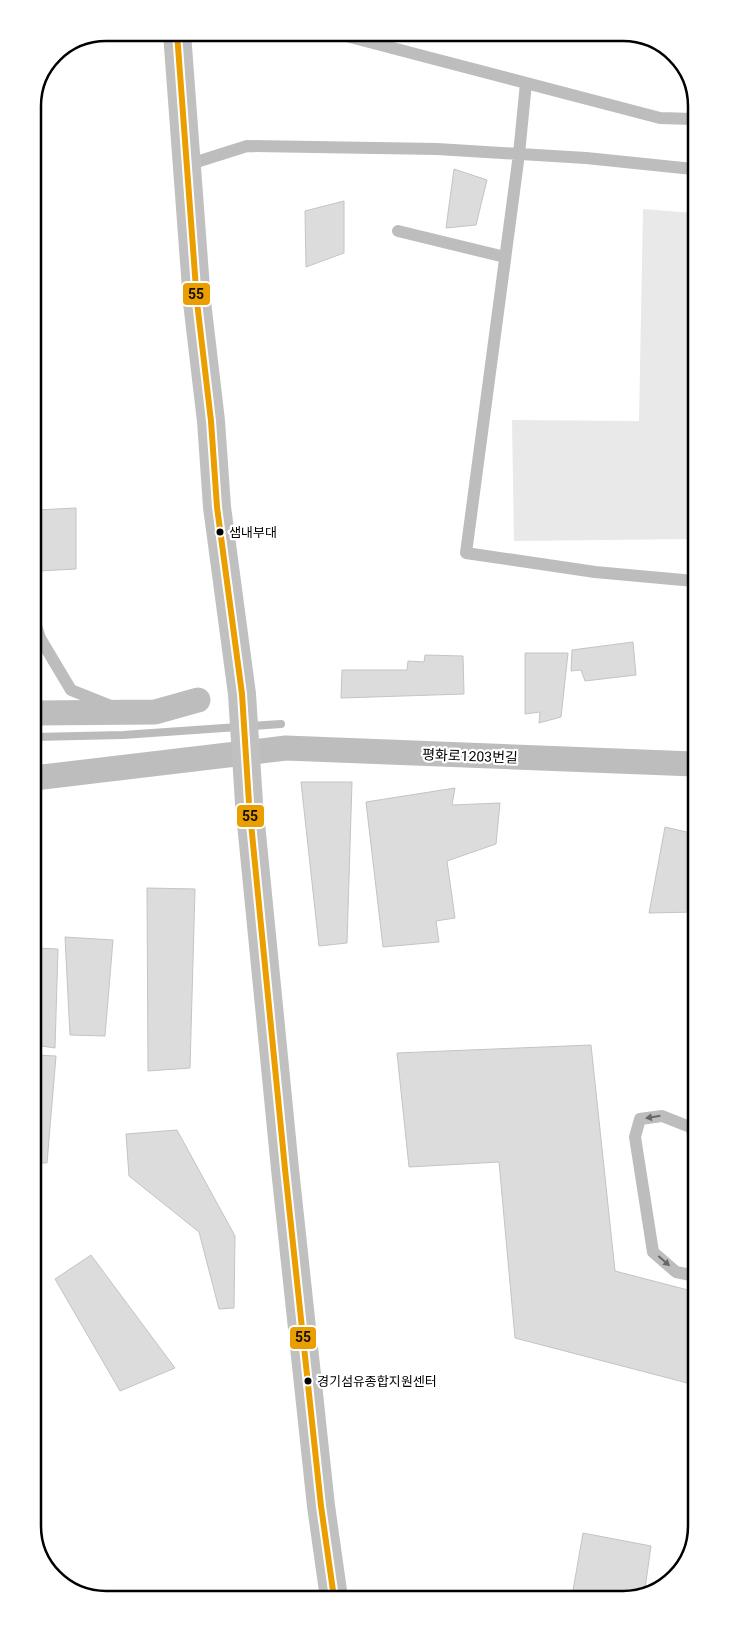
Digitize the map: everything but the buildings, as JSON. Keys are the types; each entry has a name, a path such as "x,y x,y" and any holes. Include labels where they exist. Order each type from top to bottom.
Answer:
{"main road":[{"path":"178,41 198,302 211,422 217,507 242,694 244,735 293,1248 321,1506 333,1591"}],"street":[{"path":"41,713 155,712 198,700"},
{"name":"평화로1203번길","path":"41,777 244,735 286,748 688,764"}],"lane":[{"path":"366,41 660,118 688,119"},
{"path":"526,83 519,154 466,553 595,572 688,580"},
{"path":"187,165 247,146 437,148 586,158 688,168"},
{"path":"398,231 505,258"},
{"path":"41,640 72,690 125,712"},
{"path":"688,1126 662,1116 640,1119 635,1137 653,1252 676,1272 688,1274"}],"shaded area":[{"path":"643,209 688,213 688,539 514,541 512,420 639,421"}],"waterway":[{"path":"41,737 123,735 281,724"}],"transit line":[{"name":"55","path":"178,41 197,302 211,421 217,507 242,694 249,803 285,1169 321,1506 333,1591"}],"place":[{"name":"샘내부대","path":"220,532"},
{"name":"경기섬유종합지원센터","path":"308,1381"}]}
